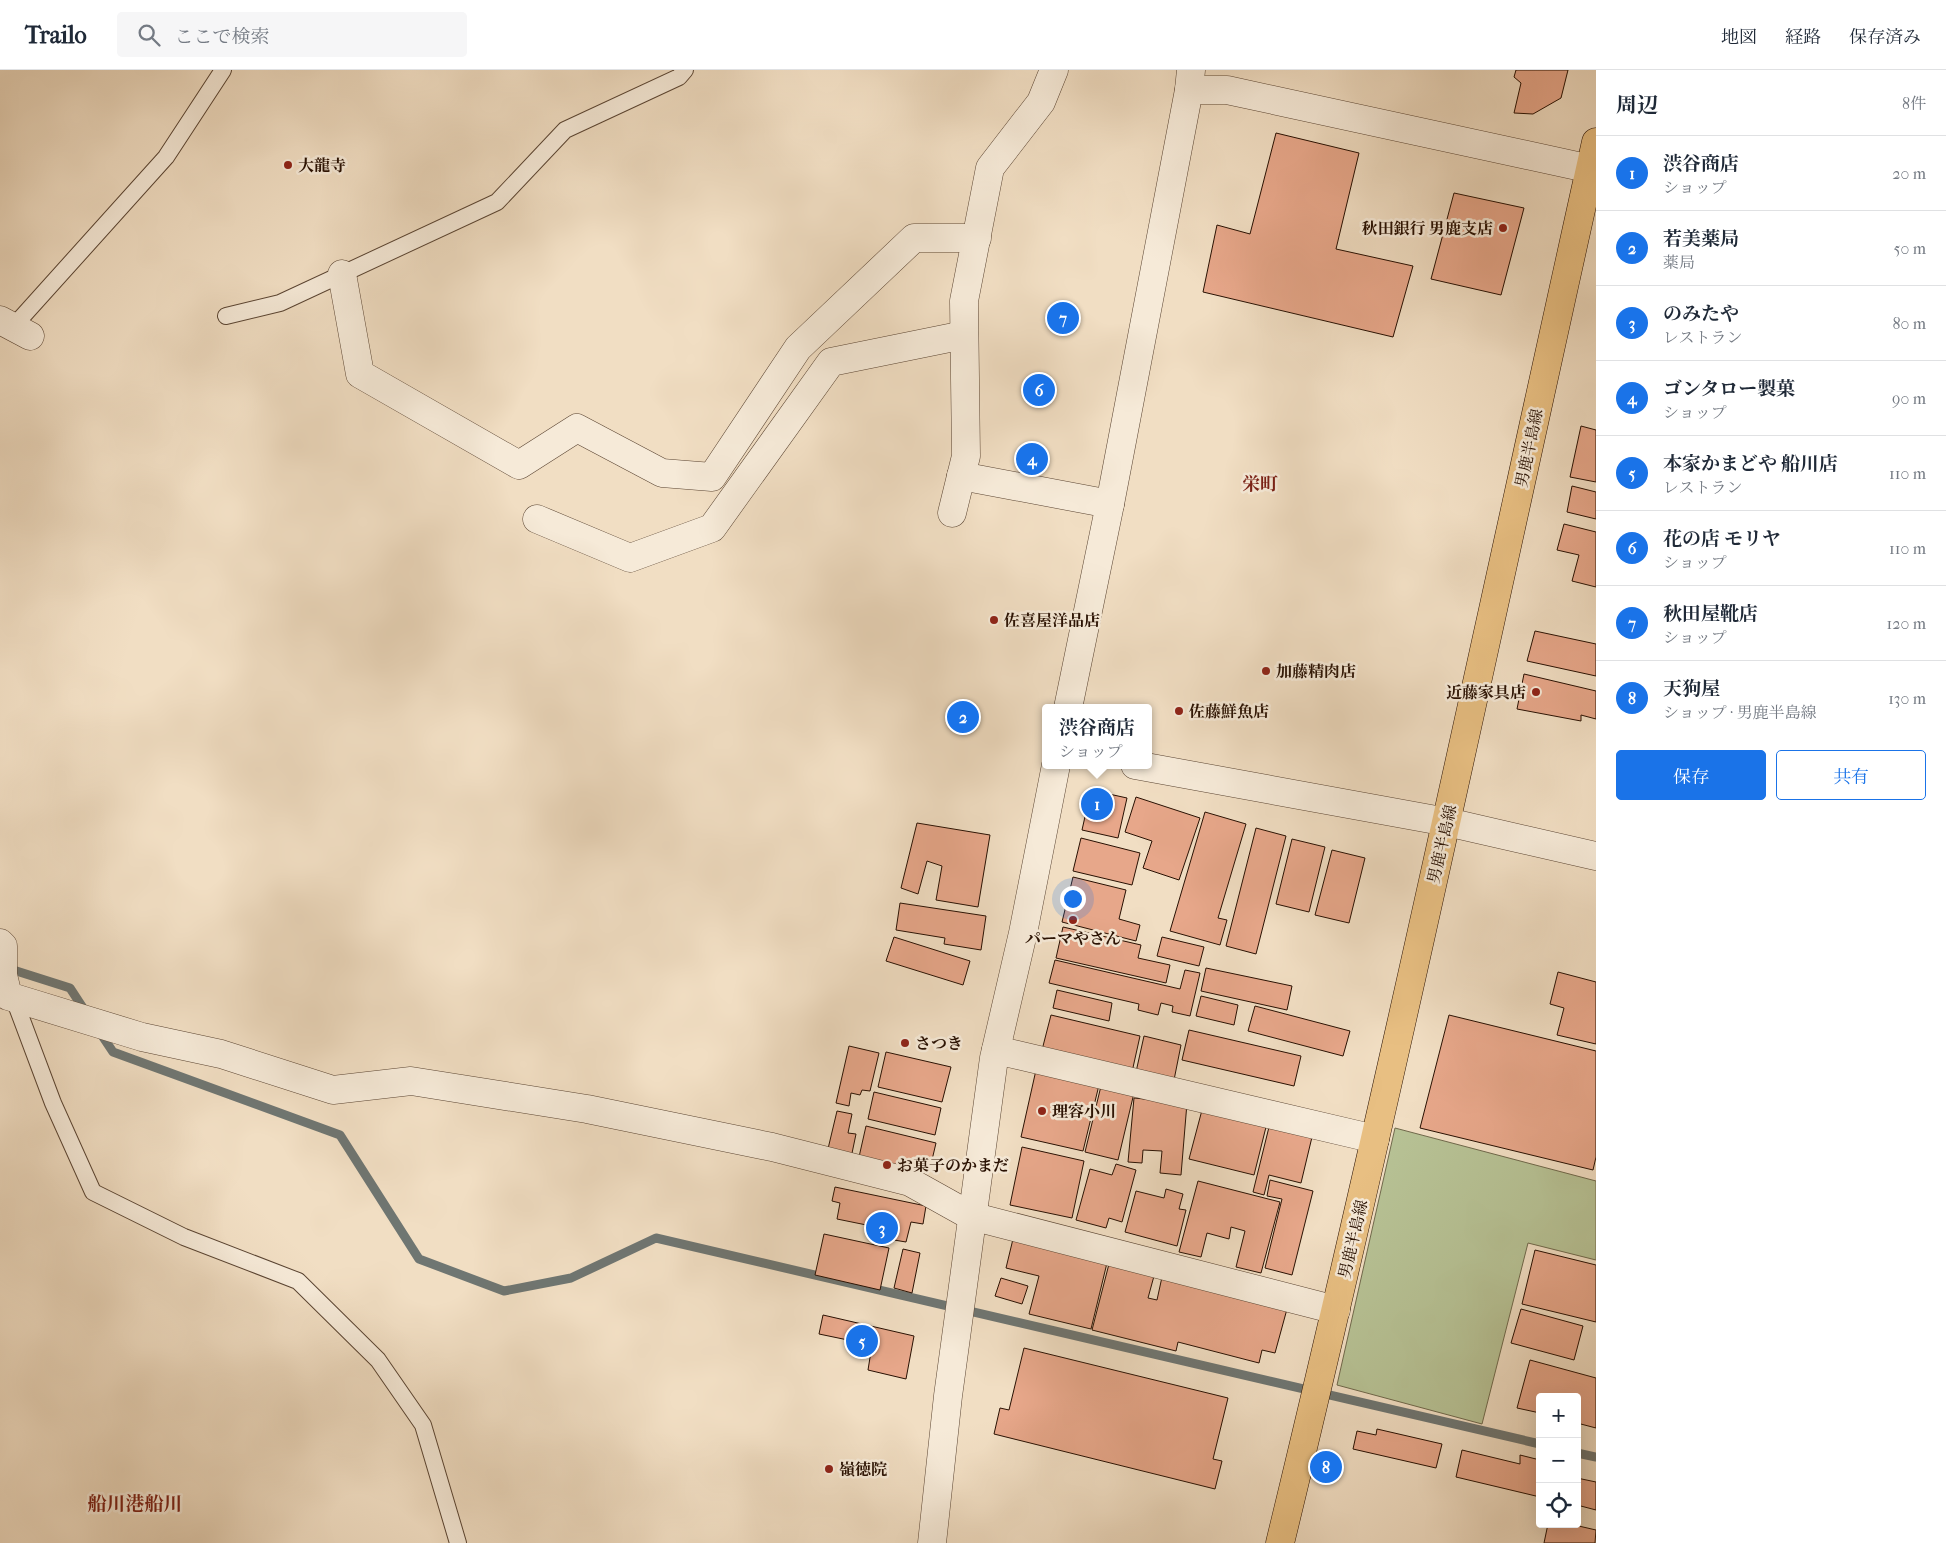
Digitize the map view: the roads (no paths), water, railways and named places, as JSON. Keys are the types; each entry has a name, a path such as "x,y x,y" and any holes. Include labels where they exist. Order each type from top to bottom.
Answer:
{"main road":[{"name":"男鹿半島線","path":"1280,1543 1336,1310 1447,822 1593,169 1596,142"}],"street":[{"path":"952,513 966,456 964,302 990,168 1041,102 1050,72"},
{"path":"1069,704 1110,504 1190,80 1227,90 1593,169"},
{"path":"342,274 360,374 519,464 577,428 662,473 712,478 798,348 914,238 976,238"},
{"path":"537,519 630,558 712,528 831,362 964,335"},
{"path":"961,476 1110,504"},
{"path":"1152,768 1447,822 1596,856"},
{"path":"932,1543 949,1386 971,1216 996,1050 1023,933 1055,769"},
{"path":"0,943 3,946 3,975 8,996 142,1038 220,1054 333,1090 411,1082 586,1109 772,1147 910,1182 971,1216 1336,1310"},
{"path":"996,1050 1375,1139"}],"lane":[{"path":"14,328 166,156 223,70"},
{"path":"226,316 280,302 497,202 565,130 679,77 685,70"},
{"path":"14,999 54,1103 93,1192 184,1237 298,1281 378,1360 423,1425 458,1543"}],"waterway":[{"path":"7,968 70,988 87,1014"},
{"path":"99,1031 113,1052 340,1135 419,1259 504,1291 571,1278 656,1238 1536,1443"},
{"path":"1581,1454 1596,1457"}],"place":[{"name":"大龍寺","path":"288,165"},
{"name":"秋田銀行 男鹿支店","path":"1503,228"},
{"name":"秋田屋靴店","path":"1063,318"},
{"name":"花の店 モリヤ","path":"1039,390"},
{"name":"ゴンタロー製菓","path":"1032,459"},
{"name":"佐喜屋洋品店","path":"994,620"},
{"name":"加藤精肉店","path":"1266,671"},
{"name":"近藤家具店","path":"1536,692"},
{"name":"佐藤鮮魚店","path":"1179,711"},
{"name":"若美薬局","path":"963,717"},
{"name":"渋谷商店","path":"1097,804"},
{"name":"パーマやさん","path":"1073,920"},
{"name":"さつき","path":"905,1043"},
{"name":"理容小川","path":"1042,1111"},
{"name":"お菓子のかまだ","path":"887,1165"},
{"name":"のみたや","path":"882,1228"},
{"name":"本家かまどや 船川店","path":"862,1341"},
{"name":"天狗屋","path":"1326,1467"},
{"name":"嶺徳院","path":"829,1469"}],"district":[{"name":"栄町","path":"1260,484"},
{"name":"船川港船川","path":"135,1504"}]}
